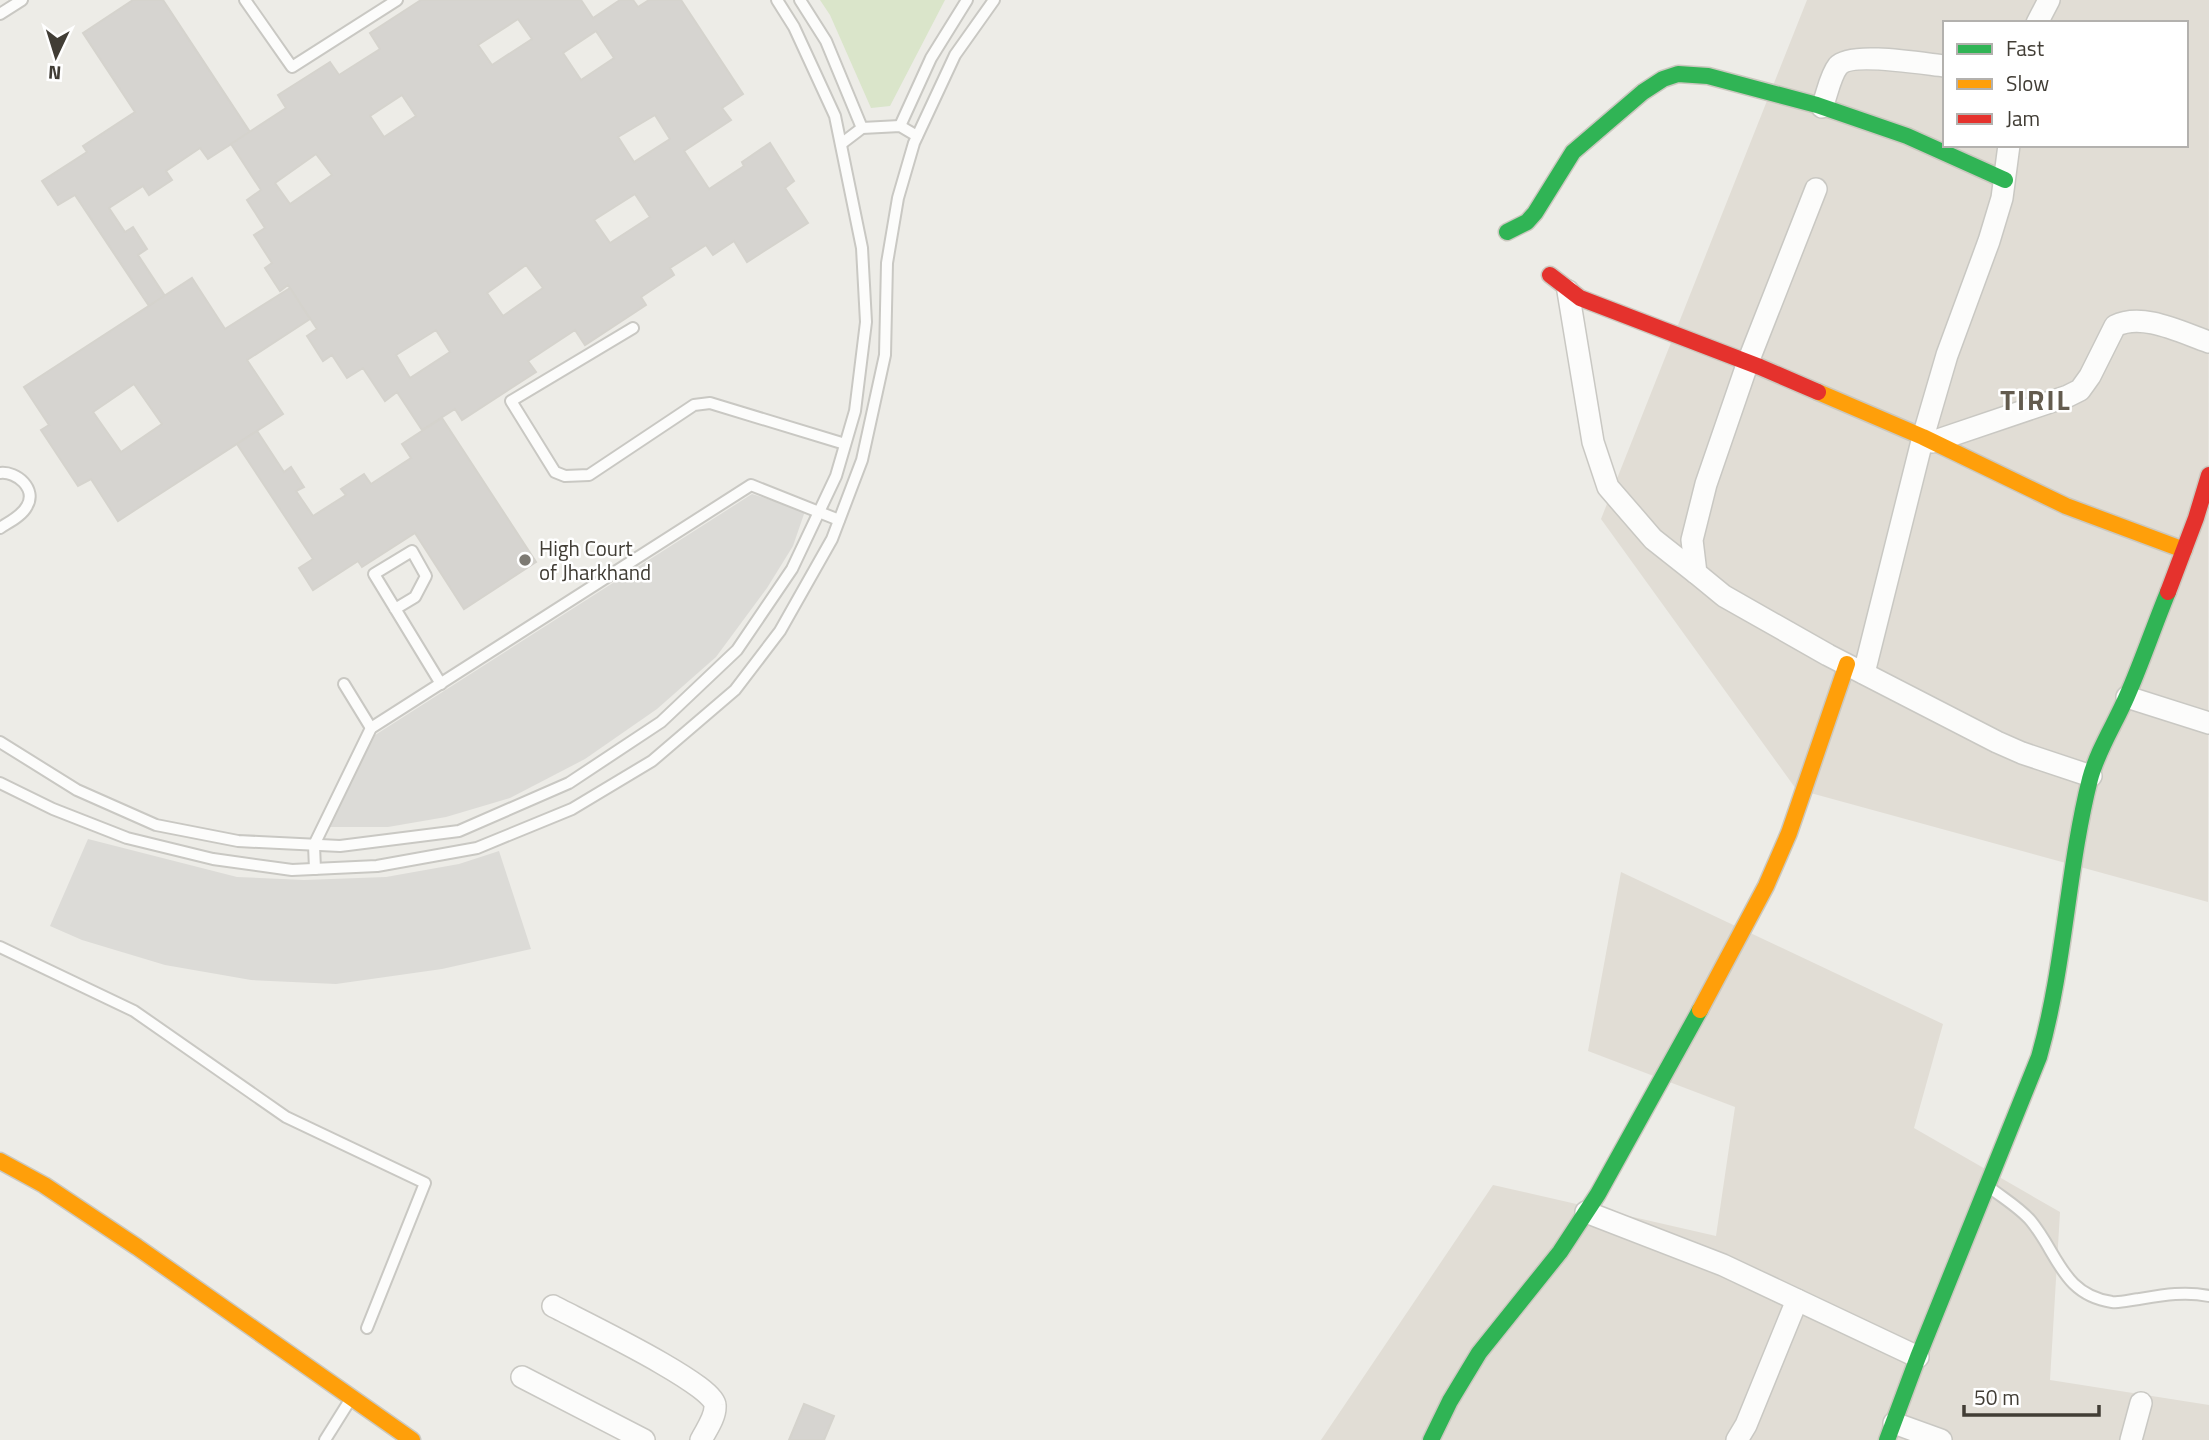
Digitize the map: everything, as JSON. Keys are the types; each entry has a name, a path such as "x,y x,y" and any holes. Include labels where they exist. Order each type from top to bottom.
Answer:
{"street":[{"path":"2038,21 2049,0"},
{"path":"1822,107 1839,64 1872,60 1943,66"},
{"path":"1507,232 1527,222 1535,214 1573,152 1643,92 1663,79 1678,74 1708,76 1822,107 1907,136 2005,180"},
{"path":"1431,1440 1450,1401 1479,1353 1560,1252 1586,1212 1766,886 1855,669 1928,440 1947,355 2003,198 2009,147"},
{"path":"1696,573 1692,540 1706,484 1748,362 1816,189"},
{"path":"1550,275 1580,298 1748,362 1928,440 2066,506 2184,550"},
{"path":"1568,291 1593,442 1608,487 1653,539 1724,596 1855,669 2009,747 2091,776"},
{"path":"1928,440 2080,390 2115,326 2124,321 2144,322 2209,342"},
{"path":"1941,1440 1891,1431 1917,1357 2039,1057 2050,1019 2080,824 2091,776 2127,697 2184,550 2203,521 2209,475"},
{"path":"2127,697 2209,723"},
{"path":"0,1161 44,1185 137,1247 412,1440"},
{"path":"1586,1212 1723,1265 1917,1357"},
{"path":"1737,1440 1746,1425 1797,1300"},
{"path":"553,1306 682,1374 711,1396 715,1404 713,1416 701,1440"},
{"path":"522,1377 644,1440"},
{"path":"2131,1440 2141,1403"}],"lane":[{"path":"0,14 23,0"},
{"path":"245,0 292,67 397,0"},
{"path":"0,741 77,790 156,825 238,841 340,846 459,831 569,783 661,722 737,650 792,569 836,476 855,411 866,322 862,248 835,116 794,27 777,0"},
{"path":"800,0 826,41 862,128"},
{"path":"900,126 930,58 967,0"},
{"path":"0,783 53,809 127,838 213,859 292,870 377,866 477,848 572,809 652,761 735,690 780,631 832,540 862,460 885,355 887,263 898,198 917,136 955,55 994,0"},
{"path":"841,144 862,128 900,126 917,136"},
{"path":"633,328 512,401 555,472 565,476 589,475 694,405 710,403 845,444"},
{"path":"0,473 10,472 20,478 28,490 29,500 27,509 0,528"},
{"path":"315,869 314,845 371,728 751,485 839,520"},
{"path":"395,609 415,597 426,576 412,551 373,574 441,684"},
{"path":"344,684 371,728"},
{"path":"0,947 134,1011 286,1117 425,1183 367,1328"},
{"path":"1987,1185 2033,1223 2065,1274 2091,1297 2116,1302 2175,1294 2194,1293 2209,1296"},
{"path":"325,1440 351,1397"}],"shaded area":[{"path":"1807,0 2209,0 2208,902 1796,789 1601,519"},
{"path":"752,494 805,511 793,546 767,588 716,657 657,709 585,759 510,798 446,817 388,827 328,827 372,737"},
{"path":"88,839 237,877 304,880 386,877 459,864 499,851 531,949 442,969 336,984 251,980 165,965 82,940 50,926"},
{"path":"1621,872 1943,1024 1914,1128 2060,1212 2050,1380 2209,1405 2209,1440 1321,1440 1493,1185 1716,1236 1735,1107 1588,1051"}],"green space":[{"path":"820,0 945,0 890,106 871,108 830,15"}],"building":[{"path":"133,0 163,0 250,132 208,159 200,148 166,171 172,180 149,195 143,186 109,208 125,232 133,227 147,249 138,255 165,296 149,306 75,195 58,205 42,181 87,152 83,146 135,112 83,33"},
{"path":"421,0 581,0 593,18 620,0 633,0 638,7 649,0 681,0 743,94 722,108 731,120 684,151 709,189 744,166 742,162 770,143 794,181 785,188 808,223 747,262 734,241 713,255 706,245 670,268 674,275 641,297 646,305 585,345 575,330 528,361 536,372 462,420 455,409 422,430 397,392 385,401 363,368 347,378 332,355 323,361 307,336 317,329 288,285 280,291 265,268 272,263 254,235 265,228 247,200 261,190 231,144 286,108 278,95 330,62 339,75 380,49 370,33","holes":["518,19 532,39 492,65 478,45","596,31 614,58 581,80 563,53","402,95 416,116 384,137 370,116","655,115 670,139 634,162 618,137","316,154 332,175 290,204 275,183","635,194 650,217 610,243 594,220","526,265 543,288 503,316 487,293","436,330 450,352 410,378 396,355"]},
{"path":"192,278 225,329 290,288 310,319 247,360 283,414 118,521 91,479 78,486 41,430 49,425 24,387","holes":["134,384 162,424 121,452 93,412"]},
{"path":"442,418 536,562 464,609 415,533 362,567 358,561 313,590 299,568 313,559 237,444 257,431 284,472 291,467 304,487 296,491 313,516 346,495 341,489 364,474 371,484 411,458 402,444"},
{"path":"804,1404 834,1416 824,1440 789,1440"}],"traffic: fast":[{"path":"1507,232 1527,222 1535,213 1573,152 1643,92 1663,79 1678,74 1708,76 1817,105 1907,136 2005,180"},
{"path":"1887,1440 2039,1057 2055,988 2082,813 2093,768 2132,683 2168,592"},
{"path":"1431,1440 1450,1401 1479,1353 1560,1252 1598,1194 1700,1010"}],"traffic: slow":[{"path":"1818,392 1923,437 2066,506 2184,550"},
{"path":"1700,1010 1766,886 1789,833 1847,664"},
{"path":"0,1161 44,1185 137,1247 412,1440"}],"traffic: jam":[{"path":"1550,275 1580,298 1818,392"},
{"path":"2168,592 2209,475"}],"place":[{"name":"High Court of Jharkhand","path":"525,560"}],"district":[{"name":"TIRIL","path":"2036,399"}]}
